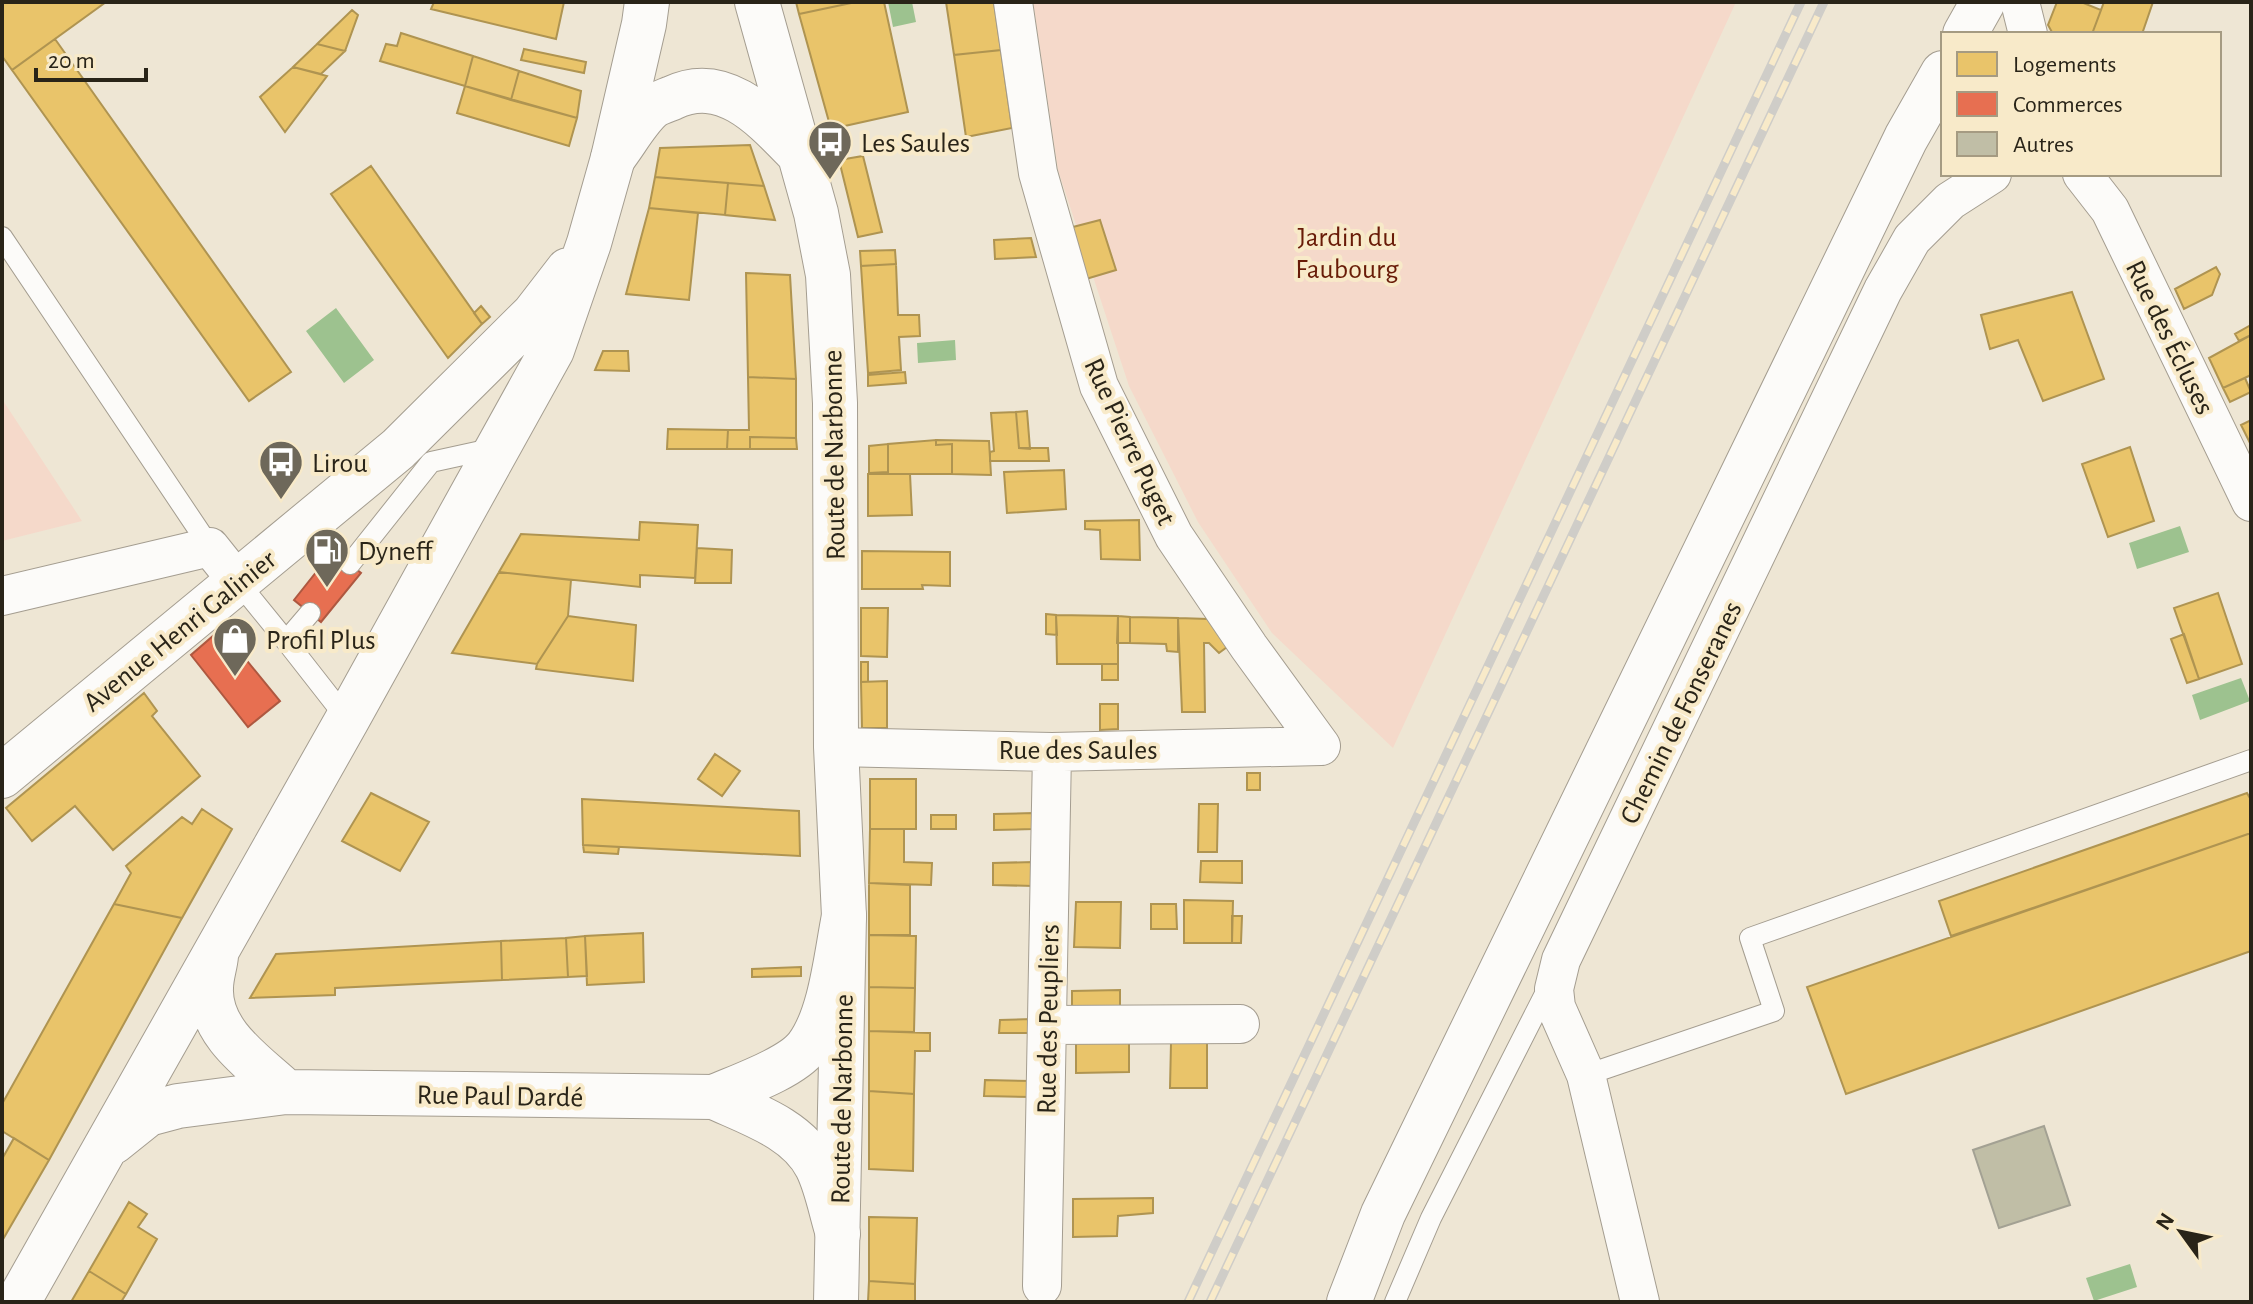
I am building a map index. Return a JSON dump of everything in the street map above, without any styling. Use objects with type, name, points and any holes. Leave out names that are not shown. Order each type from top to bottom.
[{"type":"main road","points":[[18,1302],[552,350],[589,243],[613,158],[647,2]]},
{"type":"main road","name":"Route de Narbonne","points":[[757,2],[816,213],[828,275],[835,403],[836,747],[844,916],[836,1302]]},
{"type":"main road","points":[[1949,32],[1961,2]]},
{"type":"main road","points":[[1966,32],[1983,2]]},
{"type":"main road","points":[[1906,138],[1941,52]]},
{"type":"main road","points":[[1349,1302],[1383,1214],[1906,138],[1941,77]]},
{"type":"main road","points":[[613,158],[651,107],[683,92],[714,93],[737,99],[759,113],[801,156]]},
{"type":"main road","name":"Avenue Henri Galinier","points":[[2,776],[398,449],[428,442],[589,243]]},
{"type":"main road","name":"Route de Narbonne","points":[[805,1049],[820,1023],[844,916]]},
{"type":"main road","points":[[217,951],[211,989],[215,1017],[228,1037],[286,1092]]},
{"type":"main road","name":"Rue Paul Dardé","points":[[714,1097],[774,1070],[805,1049]]},
{"type":"main road","name":"Rue Paul Dardé","points":[[97,1160],[122,1133],[148,1114],[178,1106],[286,1092],[714,1097],[770,1122],[796,1141]]},
{"type":"main road","name":"Route de Narbonne","points":[[796,1141],[816,1166],[838,1234]]},
{"type":"street","name":"Rue Pierre Puget","points":[[1013,2],[1038,173],[1099,386],[1174,536],[1321,746]]},
{"type":"street","points":[[2020,2],[2028,32]]},
{"type":"street","name":"Chemin de Fonseranes","points":[[1640,1302],[1586,1075],[1556,1007],[1554,989],[1561,960],[1883,290],[1912,239],[1950,201],[1989,176]]},
{"type":"street","name":"Rue des Écluses","points":[[2081,176],[2110,210],[2251,502]]},
{"type":"street","points":[[2,596],[210,547],[238,582]]},
{"type":"street","name":"Rue des Saules","points":[[836,747],[1052,752],[1321,746]]},
{"type":"street","name":"Rue des Peupliers","points":[[1042,1286],[1052,752]]},
{"type":"street","points":[[1047,1025],[1240,1024]]},
{"type":"lane","points":[[2,237],[210,547]]},
{"type":"lane","points":[[350,564],[428,442],[497,448]]},
{"type":"lane","points":[[238,582],[347,720]]},
{"type":"lane","points":[[286,641],[310,613]]},
{"type":"lane","points":[[1586,1075],[1774,1011],[1750,938],[2251,760]]},
{"type":"lane","points":[[1395,1302],[1431,1218],[1523,1041],[1561,960]]},
{"type":"green space","name":"Jardin du Faubourg","points":[[1033,2],[1736,2],[1393,748],[1272,633],[1198,522],[1129,386],[1058,170]]},
{"type":"green space","points":[[2,399],[82,521],[2,541]]},
{"type":"shaded area","points":[[888,2],[912,2],[916,22],[893,27]]},
{"type":"shaded area","points":[[336,308],[374,360],[344,383],[306,331]]},
{"type":"shaded area","points":[[955,340],[956,360],[918,363],[917,343]]},
{"type":"shaded area","points":[[2180,526],[2189,552],[2137,569],[2129,543]]},
{"type":"shaded area","points":[[2241,678],[2250,701],[2200,720],[2192,695]]},
{"type":"shaded area","points":[[2130,1264],[2137,1287],[2094,1301],[2086,1278]]},
{"type":"building: Logements","points":[[2,2],[106,2],[12,70],[2,56]]},
{"type":"building: Logements","points":[[434,2],[564,2],[556,39],[431,9]]},
{"type":"building: Logements","points":[[796,2],[856,2],[799,14]]},
{"type":"building: Logements","points":[[856,2],[884,2],[908,112],[831,129],[799,14]]},
{"type":"building: Logements","points":[[946,2],[994,2],[1001,50],[954,55]]},
{"type":"building: Logements","points":[[2057,2],[2081,2],[2101,10],[2093,32],[2052,32],[2048,25]]},
{"type":"building: Logements","points":[[2104,2],[2153,2],[2143,32],[2093,32]]},
{"type":"building: Logements","points":[[352,10],[358,15],[345,51],[317,44]]},
{"type":"building: Logements","points":[[401,33],[473,56],[465,86],[380,61],[386,44],[397,46]]},
{"type":"building: Logements","points":[[55,39],[291,372],[249,401],[12,70]]},
{"type":"building: Logements","points":[[317,44],[345,51],[321,74],[293,67]]},
{"type":"building: Logements","points":[[524,49],[586,62],[584,73],[521,60]]},
{"type":"building: Logements","points":[[1001,50],[1012,128],[966,137],[954,55]]},
{"type":"building: Logements","points":[[473,56],[519,71],[511,100],[465,86]]},
{"type":"building: Logements","points":[[293,67],[327,76],[285,132],[260,97]]},
{"type":"building: Logements","points":[[519,71],[581,91],[577,118],[511,100]]},
{"type":"building: Logements","points":[[465,86],[577,118],[569,146],[457,113]]},
{"type":"building: Logements","points":[[750,145],[764,186],[655,177],[660,148]]},
{"type":"building: Logements","points":[[863,156],[882,232],[858,237],[839,160]]},
{"type":"building: Logements","points":[[371,166],[482,324],[448,358],[331,194]]},
{"type":"building: Logements","points":[[655,177],[728,183],[725,215],[649,208]]},
{"type":"building: Logements","points":[[728,183],[764,186],[775,220],[725,215]]},
{"type":"building: Logements","points":[[649,208],[698,213],[689,300],[626,294]]},
{"type":"building: Logements","points":[[1100,220],[1116,270],[1086,279],[1069,228]]},
{"type":"building: Logements","points":[[1031,238],[1036,257],[995,259],[994,240]]},
{"type":"building: Logements","points":[[895,250],[896,264],[861,266],[860,251]]},
{"type":"building: Logements","points":[[896,264],[898,315],[919,315],[920,336],[899,337],[901,370],[868,373],[861,266]]},
{"type":"building: Logements","points":[[2216,267],[2220,274],[2212,295],[2184,309],[2175,289]]},
{"type":"building: Logements","points":[[746,273],[790,275],[796,379],[748,377]]},
{"type":"building: Logements","points":[[2072,292],[2104,379],[2043,401],[2018,340],[1990,349],[1981,315]]},
{"type":"building: Logements","points":[[481,306],[490,317],[482,324],[474,313]]},
{"type":"building: Logements","points":[[2251,325],[2251,335],[2239,341],[2235,334]]},
{"type":"building: Logements","points":[[2251,335],[2251,375],[2223,388],[2209,358]]},
{"type":"building: Logements","points":[[603,351],[628,351],[629,371],[595,370]]},
{"type":"building: Logements","points":[[905,372],[906,383],[868,386],[868,375]]},
{"type":"building: Logements","points":[[748,377],[796,379],[796,438],[750,437],[750,449],[727,449],[728,430],[749,430]]},
{"type":"building: Logements","points":[[2245,378],[2251,392],[2230,402],[2223,388]]},
{"type":"building: Logements","points":[[1027,411],[1030,449],[1019,448],[1016,412]]},
{"type":"building: Logements","points":[[1016,412],[1019,448],[1048,448],[1049,461],[990,461],[990,452],[994,451],[991,413]]},
{"type":"building: Logements","points":[[2251,420],[2251,445],[2241,425]]},
{"type":"building: Logements","points":[[668,429],[728,430],[727,449],[667,449]]},
{"type":"building: Logements","points":[[750,437],[796,438],[797,449],[750,449]]},
{"type":"building: Logements","points":[[936,440],[989,441],[991,475],[952,474],[952,444],[936,445]]},
{"type":"building: Logements","points":[[936,440],[936,445],[952,444],[952,474],[868,474],[888,472],[888,444]]},
{"type":"building: Logements","points":[[888,444],[888,472],[869,473],[869,446]]},
{"type":"building: Logements","points":[[2130,447],[2154,521],[2108,537],[2082,464]]},
{"type":"building: Logements","points":[[1064,470],[1066,509],[1007,513],[1004,472]]},
{"type":"building: Logements","points":[[868,474],[910,474],[912,515],[868,516]]},
{"type":"building: Logements","points":[[1139,520],[1140,560],[1101,559],[1100,530],[1085,529],[1085,521]]},
{"type":"building: Logements","points":[[640,522],[698,525],[695,578],[640,575],[640,587],[499,572],[521,534],[639,540]]},
{"type":"building: Logements","points":[[697,548],[732,550],[731,583],[695,583]]},
{"type":"building: Logements","points":[[862,551],[950,552],[950,586],[862,589]]},
{"type":"building: Logements","points":[[499,572],[571,580],[568,616],[537,664],[452,653]]},
{"type":"building: Logements","points":[[2218,593],[2242,664],[2199,679],[2174,608]]},
{"type":"building: Logements","points":[[861,608],[888,608],[887,657],[861,656]]},
{"type":"building: Logements","points":[[1046,614],[1056,615],[1057,635],[1046,634]]},
{"type":"building: Logements","points":[[1056,615],[1118,616],[1118,664],[1057,664]]},
{"type":"building: Logements","points":[[568,616],[636,625],[633,681],[536,669]]},
{"type":"building: Logements","points":[[1118,616],[1130,617],[1130,643],[1117,643]]},
{"type":"building: Logements","points":[[1130,617],[1178,618],[1178,652],[1167,651],[1166,644],[1130,643]]},
{"type":"building: Logements","points":[[1178,618],[1208,619],[1227,647],[1219,653],[1209,643],[1204,643],[1205,712],[1182,712]]},
{"type":"building: Logements","points":[[2184,634],[2199,679],[2187,683],[2171,639]]},
{"type":"building: Logements","points":[[861,662],[868,662],[868,682],[861,682]]},
{"type":"building: Logements","points":[[1102,664],[1118,664],[1118,680],[1102,680]]},
{"type":"building: Logements","points":[[887,681],[887,728],[862,728],[861,682]]},
{"type":"building: Logements","points":[[144,693],[157,711],[152,716],[200,776],[113,850],[75,806],[32,841],[6,808]]},
{"type":"building: Logements","points":[[1100,704],[1118,704],[1118,729],[1100,730]]},
{"type":"building: Logements","points":[[715,754],[740,771],[722,796],[698,779]]},
{"type":"building: Logements","points":[[1247,773],[1260,773],[1260,790],[1247,790]]},
{"type":"building: Logements","points":[[870,779],[916,779],[916,829],[870,829]]},
{"type":"building: Logements","points":[[371,793],[429,822],[400,871],[342,841]]},
{"type":"building: Logements","points":[[2247,793],[2251,800],[2251,833],[1951,936],[1939,901]]},
{"type":"building: Logements","points":[[582,799],[799,811],[800,856],[583,845]]},
{"type":"building: Logements","points":[[1199,804],[1218,804],[1217,852],[1198,852]]},
{"type":"building: Logements","points":[[202,809],[232,829],[182,918],[114,904],[131,873],[126,866],[182,817],[192,824]]},
{"type":"building: Logements","points":[[1033,813],[1033,829],[994,830],[994,814]]},
{"type":"building: Logements","points":[[931,815],[956,815],[956,829],[931,829]]},
{"type":"building: Logements","points":[[870,829],[904,829],[904,862],[932,863],[931,885],[869,883]]},
{"type":"building: Logements","points":[[2251,833],[2251,951],[1846,1094],[1807,987]]},
{"type":"building: Logements","points":[[583,845],[619,847],[618,854],[584,852]]},
{"type":"building: Logements","points":[[1201,861],[1242,861],[1242,883],[1200,882]]},
{"type":"building: Logements","points":[[1033,862],[1033,886],[993,885],[993,863]]},
{"type":"building: Logements","points":[[869,883],[910,885],[910,935],[869,935]]},
{"type":"building: Logements","points":[[1184,900],[1233,901],[1232,943],[1184,943]]},
{"type":"building: Logements","points":[[1076,902],[1121,902],[1120,948],[1074,947]]},
{"type":"building: Logements","points":[[114,904],[182,918],[49,1160],[2,1131],[2,1104]]},
{"type":"building: Logements","points":[[1151,904],[1176,904],[1177,929],[1151,929]]},
{"type":"building: Logements","points":[[1232,916],[1242,916],[1241,943],[1232,943]]},
{"type":"building: Logements","points":[[643,933],[644,982],[587,985],[585,936]]},
{"type":"building: Logements","points":[[869,935],[916,936],[915,988],[869,987]]},
{"type":"building: Logements","points":[[585,936],[587,976],[568,977],[566,938]]},
{"type":"building: Logements","points":[[566,938],[568,977],[502,980],[501,941]]},
{"type":"building: Logements","points":[[501,941],[502,980],[335,988],[335,995],[250,998],[276,954]]},
{"type":"building: Logements","points":[[801,967],[801,976],[752,977],[752,969]]},
{"type":"building: Logements","points":[[869,987],[915,988],[914,1032],[869,1031]]},
{"type":"building: Logements","points":[[1120,990],[1120,1007],[1072,1007],[1072,991]]},
{"type":"building: Logements","points":[[1032,1019],[1032,1033],[999,1033],[1000,1020]]},
{"type":"building: Logements","points":[[869,1031],[930,1033],[930,1051],[915,1051],[914,1094],[869,1091]]},
{"type":"building: Logements","points":[[1129,1035],[1129,1072],[1076,1073],[1076,1036]]},
{"type":"building: Logements","points":[[1171,1043],[1207,1043],[1207,1088],[1170,1088]]},
{"type":"building: Logements","points":[[985,1080],[1032,1081],[1032,1097],[984,1096]]},
{"type":"building: Logements","points":[[869,1091],[914,1094],[913,1171],[869,1169]]},
{"type":"building: Logements","points":[[14,1138],[49,1160],[2,1241],[2,1159]]},
{"type":"building: Logements","points":[[1153,1198],[1153,1213],[1118,1216],[1117,1236],[1073,1237],[1073,1199]]},
{"type":"building: Logements","points":[[129,1202],[147,1214],[138,1227],[157,1239],[126,1294],[89,1271]]},
{"type":"building: Logements","points":[[869,1217],[917,1218],[915,1284],[869,1281]]},
{"type":"building: Logements","points":[[89,1271],[126,1294],[121,1302],[71,1302]]},
{"type":"building: Logements","points":[[869,1281],[915,1284],[915,1302],[868,1302]]},
{"type":"building: Commerces","points":[[333,551],[361,573],[321,622],[294,600]]},
{"type":"building: Commerces","name":"Profil Plus","points":[[221,629],[280,701],[248,727],[191,655]]},
{"type":"building: Autres","points":[[2044,1126],[2070,1205],[1999,1228],[1973,1150]]},
{"type":"railway","points":[[1188,1302],[1801,2]]},
{"type":"railway","points":[[1210,1302],[1824,2]]},
{"type":"place","name":"Les Saules","points":[[830,181]]},
{"type":"place","name":"Lirou","points":[[281,501]]},
{"type":"place","name":"Dyneff","points":[[327,589]]},
{"type":"place","name":"Profil Plus","points":[[235,678]]}]
